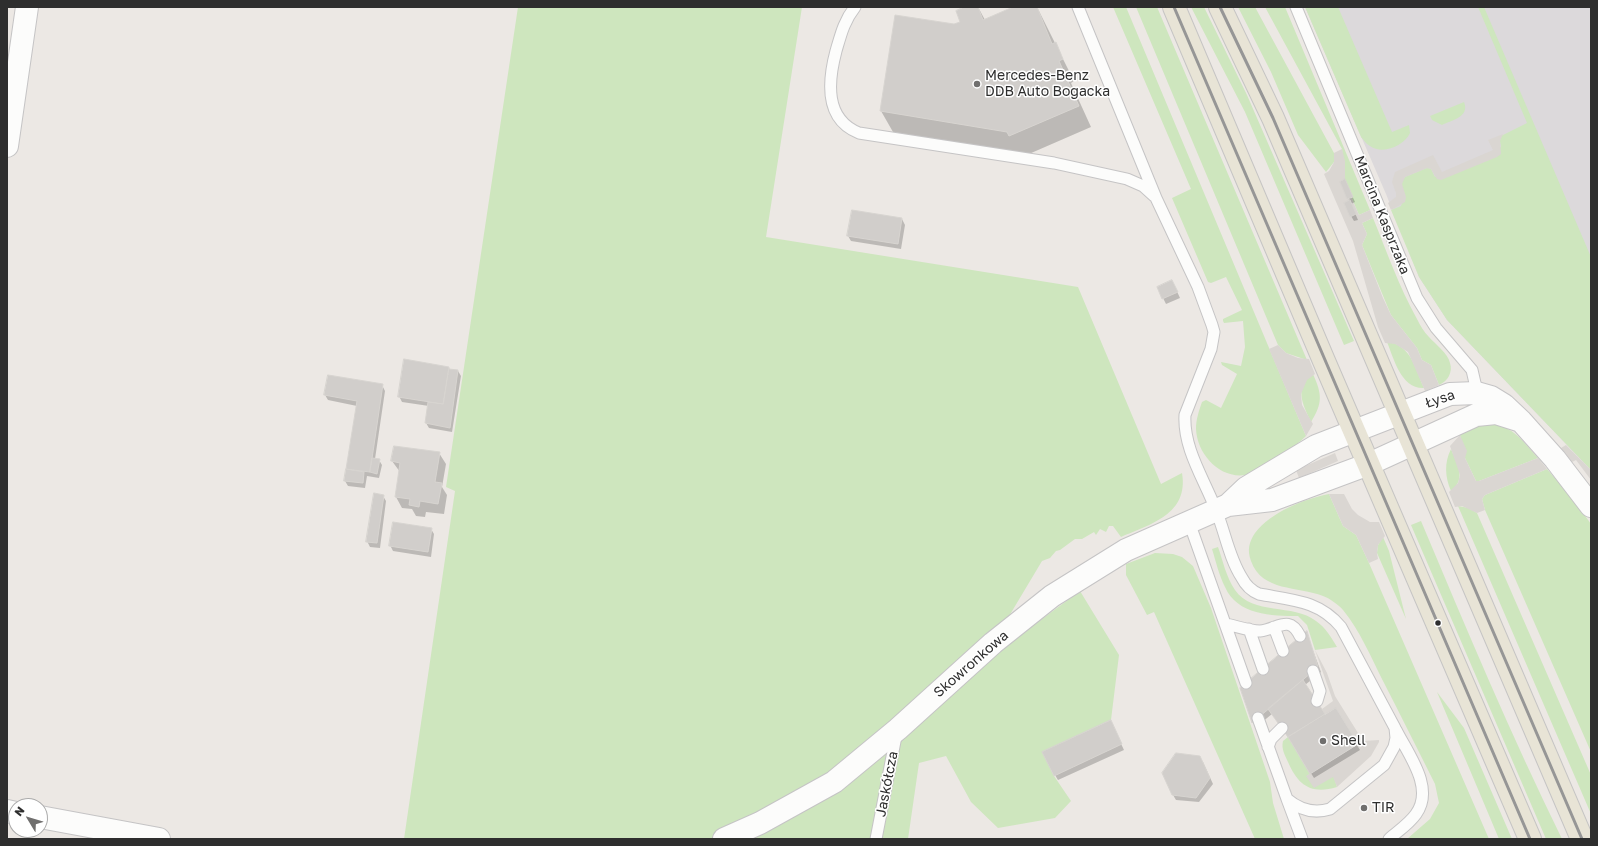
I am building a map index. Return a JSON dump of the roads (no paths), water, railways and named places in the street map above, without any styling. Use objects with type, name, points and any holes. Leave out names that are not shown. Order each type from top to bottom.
[{"type":"main road","points":[[1174,7],[1530,839]]},
{"type":"main road","points":[[1220,7],[1273,118],[1582,839]]},
{"type":"street","points":[[7,146],[27,7]]},
{"type":"street","name":"Łysa","points":[[1355,431],[1450,394],[1480,403],[1496,413],[1521,421],[1559,464],[1591,506]]},
{"type":"street","name":"Łysa","points":[[1414,444],[1469,418],[1480,403]]},
{"type":"street","name":"Skowronkowa","points":[[724,839],[760,824],[834,782],[898,729],[993,643],[1052,596],[1126,550],[1222,507],[1246,488],[1316,446],[1355,431]]},
{"type":"street","name":"Skowronkowa","points":[[1222,507],[1272,500],[1369,464],[1414,444]]},
{"type":"street","points":[[48,818],[159,839]]},
{"type":"lane","points":[[856,7],[843,25],[832,67],[830,84],[830,99],[833,108],[844,124],[853,131],[1054,163],[1113,176],[1143,186],[1156,198]]},
{"type":"lane","points":[[1078,7],[1156,198],[1198,287],[1214,332],[1211,350],[1185,415],[1184,426],[1187,440],[1222,507],[1238,570],[1248,586],[1259,594],[1316,607],[1326,612],[1341,627],[1395,728],[1422,785],[1424,798],[1416,814],[1389,839]]},
{"type":"lane","name":"Marcina Kasprzaka","points":[[1296,7],[1417,298],[1436,328],[1472,370],[1480,403]]},
{"type":"lane","points":[[1189,522],[1246,683]]},
{"type":"lane","points":[[1226,624],[1261,631],[1289,624],[1295,627],[1300,636]]},
{"type":"lane","points":[[1274,627],[1283,651]]},
{"type":"lane","points":[[1249,629],[1263,669]]},
{"type":"lane","points":[[1313,671],[1320,691],[1317,700]]},
{"type":"lane","points":[[1258,718],[1302,839]]},
{"type":"lane","points":[[1268,747],[1271,739],[1282,728]]},
{"type":"lane","points":[[1287,799],[1295,805],[1312,812],[1330,809],[1384,765],[1394,747],[1395,728]]},
{"type":"lane","name":"Jaskółcza","points":[[876,839],[898,729]]},
{"type":"place","name":"Mercedes-Benz DDB Auto Bogacka","points":[[977,84]]},
{"type":"place","name":"Shell","points":[[1323,741]]},
{"type":"place","name":"TIR","points":[[1364,808]]}]
